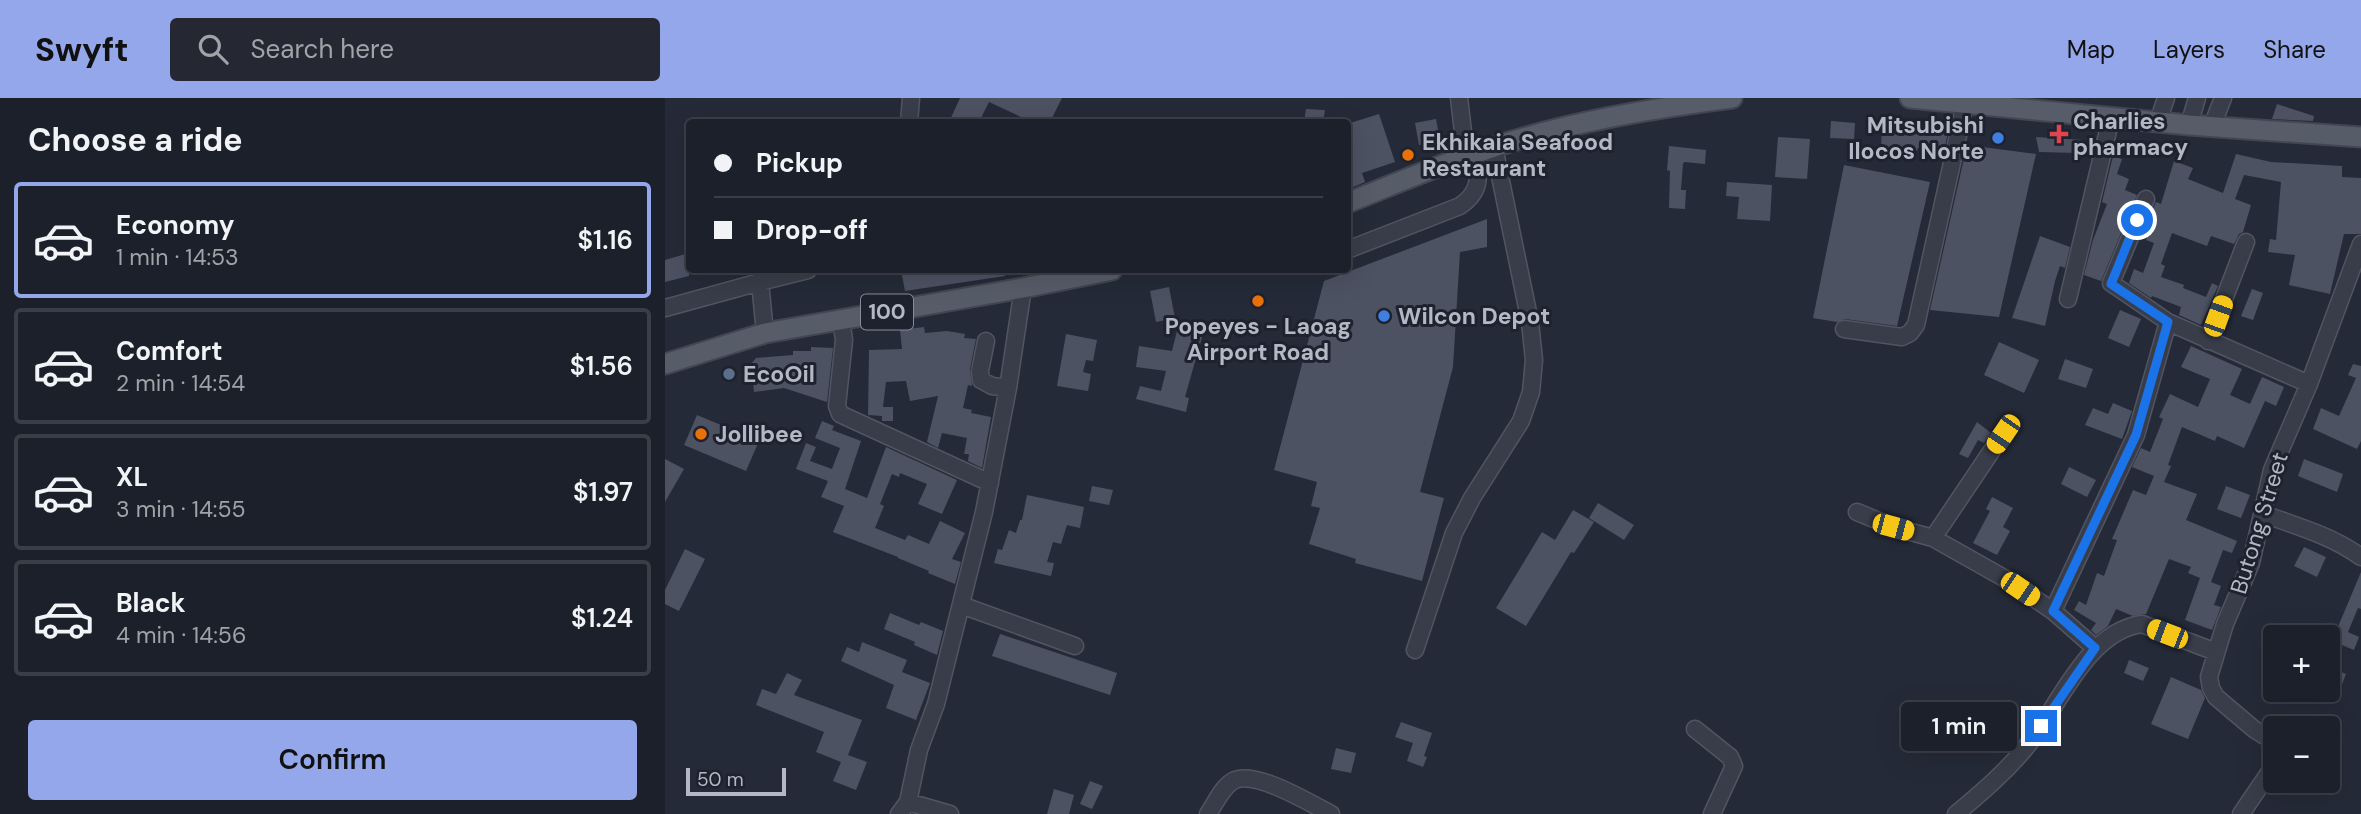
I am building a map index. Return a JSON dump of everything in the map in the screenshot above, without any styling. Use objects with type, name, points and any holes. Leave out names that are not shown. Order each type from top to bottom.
[{"type":"main road","points":[[1351,201],[1479,152],[1606,118],[1732,98]]},
{"type":"main road","points":[[1910,98],[2189,125],[2361,137]]},
{"type":"main road","name":"100","points":[[665,364],[765,333],[1097,273]]},
{"type":"street","points":[[909,119],[911,98]]},
{"type":"street","points":[[1415,650],[1454,534],[1472,498],[1521,421],[1531,392],[1534,360],[1529,322],[1479,152],[1459,98]]},
{"type":"street","points":[[2158,122],[2166,98]]},
{"type":"street","points":[[2212,126],[2223,98]]},
{"type":"street","points":[[2189,125],[2195,99]]},
{"type":"street","points":[[1844,329],[1902,337],[1910,333],[1916,325],[1965,104]]},
{"type":"street","points":[[2068,299],[2111,118]]},
{"type":"street","points":[[1351,248],[1460,206],[1471,199],[1477,189],[1479,152]]},
{"type":"street","points":[[2145,200],[2111,284],[2168,322],[2309,384]]},
{"type":"street","points":[[2208,341],[2246,242]]},
{"type":"street","name":"Butong Street","points":[[2241,814],[2275,764],[2273,741],[2255,730],[2216,697],[2209,677],[2225,624],[2251,563],[2272,470],[2309,384],[2361,244]]},
{"type":"street","points":[[665,308],[796,273]]},
{"type":"street","points":[[760,282],[765,333]]},
{"type":"street","points":[[950,814],[903,808],[919,750],[936,704],[990,483],[1023,288]]},
{"type":"street","points":[[841,320],[843,340],[837,406],[840,414],[990,483]]},
{"type":"street","points":[[2053,611],[2136,435],[2168,322]]},
{"type":"street","points":[[986,341],[980,371],[981,380],[985,384],[1008,388]]},
{"type":"street","points":[[1933,538],[2003,434]]},
{"type":"street","points":[[1857,512],[1893,527],[1933,538],[2004,578],[2053,611],[2095,648]]},
{"type":"street","points":[[2263,514],[2320,534],[2361,557]]},
{"type":"street","points":[[961,605],[1075,646]]},
{"type":"street","points":[[1956,814],[2000,776],[2027,746],[2095,648],[2114,633],[2142,624],[2216,652]]},
{"type":"street","points":[[1695,729],[1730,757],[1734,766],[1712,814]]},
{"type":"street","points":[[1208,814],[1228,785],[1235,780],[1244,779],[1257,780],[1296,795],[1331,814]]},
{"type":"building","points":[[960,98],[1062,98],[1052,119],[1020,119],[1021,117],[989,102],[980,119],[950,119]]},
{"type":"building","points":[[2277,104],[2314,116],[2313,121],[2272,119]]},
{"type":"building","points":[[1306,109],[1325,110],[1324,119],[1304,119]]},
{"type":"building","points":[[1379,114],[1395,162],[1362,173],[1365,182],[1351,188],[1353,180],[1351,123]]},
{"type":"building","points":[[1436,119],[1440,140],[1419,145],[1415,123]]},
{"type":"building","points":[[1831,121],[1855,123],[1854,139],[1830,138]]},
{"type":"building","points":[[1882,125],[1949,129],[1944,150],[1881,149]]},
{"type":"building","points":[[1778,137],[1810,139],[1807,179],[1775,177]]},
{"type":"building","points":[[2036,137],[2083,140],[2078,153],[2039,152]]},
{"type":"building","points":[[1967,145],[2036,154],[1999,317],[1930,310]]},
{"type":"building","points":[[1669,146],[1706,150],[1705,164],[1683,164],[1681,190],[1686,190],[1685,209],[1669,208]]},
{"type":"building","points":[[2236,154],[2271,162],[2342,166],[2342,177],[2361,178],[2361,234],[2344,234],[2330,294],[2289,285],[2295,255],[2268,252],[2270,239],[2276,240],[2281,182],[2244,175],[2235,199],[2251,205],[2243,232],[2234,244],[2211,236],[2207,246],[2172,233],[2161,264],[2165,266],[2161,277],[2206,297],[2212,283],[2218,286],[2201,325],[2179,315],[2181,307],[2152,296],[2151,298],[2129,283],[2134,269],[2143,273],[2154,243],[2146,240],[2154,220],[2149,218],[2156,202],[2161,204],[2174,161],[2193,168],[2188,179],[2223,193]]},
{"type":"building","points":[[2113,156],[2122,159],[2117,174],[2129,179],[2125,190],[2137,195],[2101,281],[2084,275],[2093,240],[2107,204],[2102,202]]},
{"type":"building","points":[[1844,165],[1930,182],[1897,326],[1813,318]]},
{"type":"building","points":[[1727,182],[1772,185],[1770,221],[1737,219],[1739,197],[1726,196]]},
{"type":"building","points":[[1487,219],[1487,247],[1460,252],[1453,367],[1420,492],[1444,498],[1422,581],[1355,563],[1356,559],[1309,544],[1320,508],[1311,506],[1317,482],[1274,470],[1324,281],[1351,273],[1351,271]]},
{"type":"building","points":[[2040,236],[2070,247],[2065,268],[2060,266],[2055,281],[2045,326],[2012,318]]},
{"type":"building","points":[[686,254],[686,273],[689,273],[689,276],[665,282],[665,260]]},
{"type":"building","points":[[902,273],[1004,273],[1005,276],[905,291]]},
{"type":"building","points":[[1169,287],[1175,318],[1156,322],[1150,291]]},
{"type":"building","points":[[2252,289],[2263,293],[2253,320],[2241,316]]},
{"type":"building","points":[[2120,310],[2141,319],[2129,347],[2108,338]]},
{"type":"building","points":[[924,327],[925,333],[947,331],[965,334],[964,338],[976,339],[970,369],[972,386],[968,385],[963,408],[972,410],[971,413],[991,417],[982,468],[968,461],[969,454],[964,454],[967,438],[942,433],[938,448],[927,442],[938,396],[910,401],[906,381],[886,382],[883,407],[893,407],[893,421],[882,421],[882,416],[868,415],[869,350],[902,349],[900,330]]},
{"type":"building","points":[[1177,331],[1202,337],[1185,397],[1189,398],[1186,412],[1136,399],[1140,386],[1161,391],[1166,371],[1136,367],[1139,346],[1172,351]]},
{"type":"building","points":[[1066,334],[1097,340],[1093,361],[1086,360],[1083,372],[1091,374],[1088,391],[1057,386]]},
{"type":"building","points":[[1999,342],[2039,360],[2024,393],[1984,375]]},
{"type":"building","points":[[2191,346],[2242,369],[2230,395],[2250,404],[2262,377],[2284,387],[2276,406],[2265,401],[2244,448],[2217,436],[2215,441],[2182,427],[2168,465],[2171,466],[2164,482],[2197,494],[2186,520],[2237,541],[2232,553],[2223,550],[2211,582],[2221,586],[2214,605],[2221,607],[2212,630],[2185,620],[2200,578],[2188,573],[2191,567],[2169,559],[2146,614],[2133,616],[2116,609],[2108,626],[2096,635],[2091,630],[2096,623],[2074,610],[2079,601],[2086,605],[2097,573],[2104,576],[2117,540],[2112,539],[2133,490],[2146,495],[2154,476],[2132,467],[2141,448],[2150,452],[2163,419],[2159,417],[2170,394],[2198,407],[2210,379],[2181,367]]},
{"type":"building","points":[[811,347],[833,348],[827,402],[784,388],[754,392],[752,373],[741,376],[756,358],[793,355],[793,351],[811,351]]},
{"type":"building","points":[[2065,359],[2093,369],[2086,388],[2058,379]]},
{"type":"building","points":[[2353,364],[2361,366],[2361,441],[2357,449],[2313,429],[2321,408],[2339,416],[2356,378],[2348,375]]},
{"type":"building","points":[[2113,403],[2132,411],[2122,439],[2085,425],[2093,408],[2108,414]]},
{"type":"building","points":[[697,415],[759,441],[746,471],[684,445]]},
{"type":"building","points":[[822,421],[834,426],[832,430],[861,441],[845,489],[867,498],[886,447],[957,480],[942,514],[918,504],[927,484],[900,473],[899,477],[892,474],[880,504],[884,506],[875,528],[905,540],[908,535],[929,544],[940,521],[965,533],[952,559],[961,562],[955,584],[898,557],[833,532],[844,506],[821,497],[828,481],[796,469],[806,443],[816,447],[810,461],[832,469],[840,448],[815,438]]},
{"type":"building","points":[[1977,422],[1991,433],[1984,443],[1978,440],[1968,458],[1959,454]]},
{"type":"building","points":[[665,459],[684,469],[665,502]]},
{"type":"building","points":[[2304,459],[2343,474],[2337,492],[2298,476]]},
{"type":"building","points":[[2069,467],[2096,480],[2087,497],[2061,484]]},
{"type":"building","points":[[1092,486],[1113,490],[1109,505],[1089,501]]},
{"type":"building","points":[[2226,486],[2250,495],[2241,518],[2217,509]]},
{"type":"building","points":[[1027,495],[1084,507],[1080,528],[1067,525],[1061,544],[1053,542],[1047,562],[1054,563],[1051,576],[994,563],[998,549],[1002,550],[1009,530],[1016,533],[1022,520]]},
{"type":"building","points":[[1992,497],[2013,508],[2003,527],[2010,531],[1997,555],[1973,543],[1990,511],[1986,509]]},
{"type":"building","points":[[1598,503],[1634,525],[1624,540],[1589,518]]},
{"type":"building","points":[[1573,510],[1594,522],[1574,553],[1571,552],[1526,626],[1496,608],[1542,532],[1555,540]]},
{"type":"building","points":[[2304,547],[2326,557],[2317,577],[2294,566]]},
{"type":"building","points":[[685,549],[705,559],[679,611],[665,604],[665,590]]},
{"type":"building","points":[[2361,572],[2361,609],[2358,608],[2348,632],[2359,637],[2354,650],[2340,644],[2339,625]]},
{"type":"building","points":[[890,613],[943,631],[937,655],[884,629]]},
{"type":"building","points":[[1000,634],[1117,673],[1110,695],[992,656]]},
{"type":"building","points":[[862,642],[907,660],[902,672],[930,683],[916,720],[886,708],[894,685],[841,661],[847,647],[859,652]]},
{"type":"building","points":[[2129,660],[2149,668],[2143,681],[2124,673]]},
{"type":"building","points":[[2340,671],[2346,674],[2340,690]]},
{"type":"building","points":[[787,673],[802,680],[794,695],[862,720],[848,755],[867,762],[856,790],[833,781],[841,762],[816,752],[824,732],[756,705],[762,689],[776,694]]},
{"type":"building","points":[[2171,677],[2201,690],[2205,698],[2188,739],[2151,724]]},
{"type":"building","points":[[1401,722],[1432,733],[1423,767],[1407,761],[1413,743],[1395,737]]},
{"type":"building","points":[[1336,748],[1356,753],[1351,773],[1331,769]]},
{"type":"building","points":[[1090,781],[1103,786],[1092,809],[1080,804]]},
{"type":"building","points":[[1054,789],[1074,795],[1069,814],[1047,814]]},
{"type":"place","name":"Charlies pharmacy","points":[[2059,134]]},
{"type":"place","name":"Mitsubishi Ilocos Norte","points":[[1998,138]]},
{"type":"place","name":"Ekhikaia Seafood Restaurant","points":[[1408,155]]},
{"type":"place","name":"Popeyes - Laoag Airport Road","points":[[1258,301]]},
{"type":"place","name":"Wilcon Depot","points":[[1384,316]]},
{"type":"place","name":"EcoOil","points":[[729,374]]},
{"type":"place","name":"Jollibee","points":[[701,434]]},
{"type":"route","points":[[2041,726],[2095,648],[2053,611],[2136,435],[2168,322],[2111,284],[2137,220]]}]
